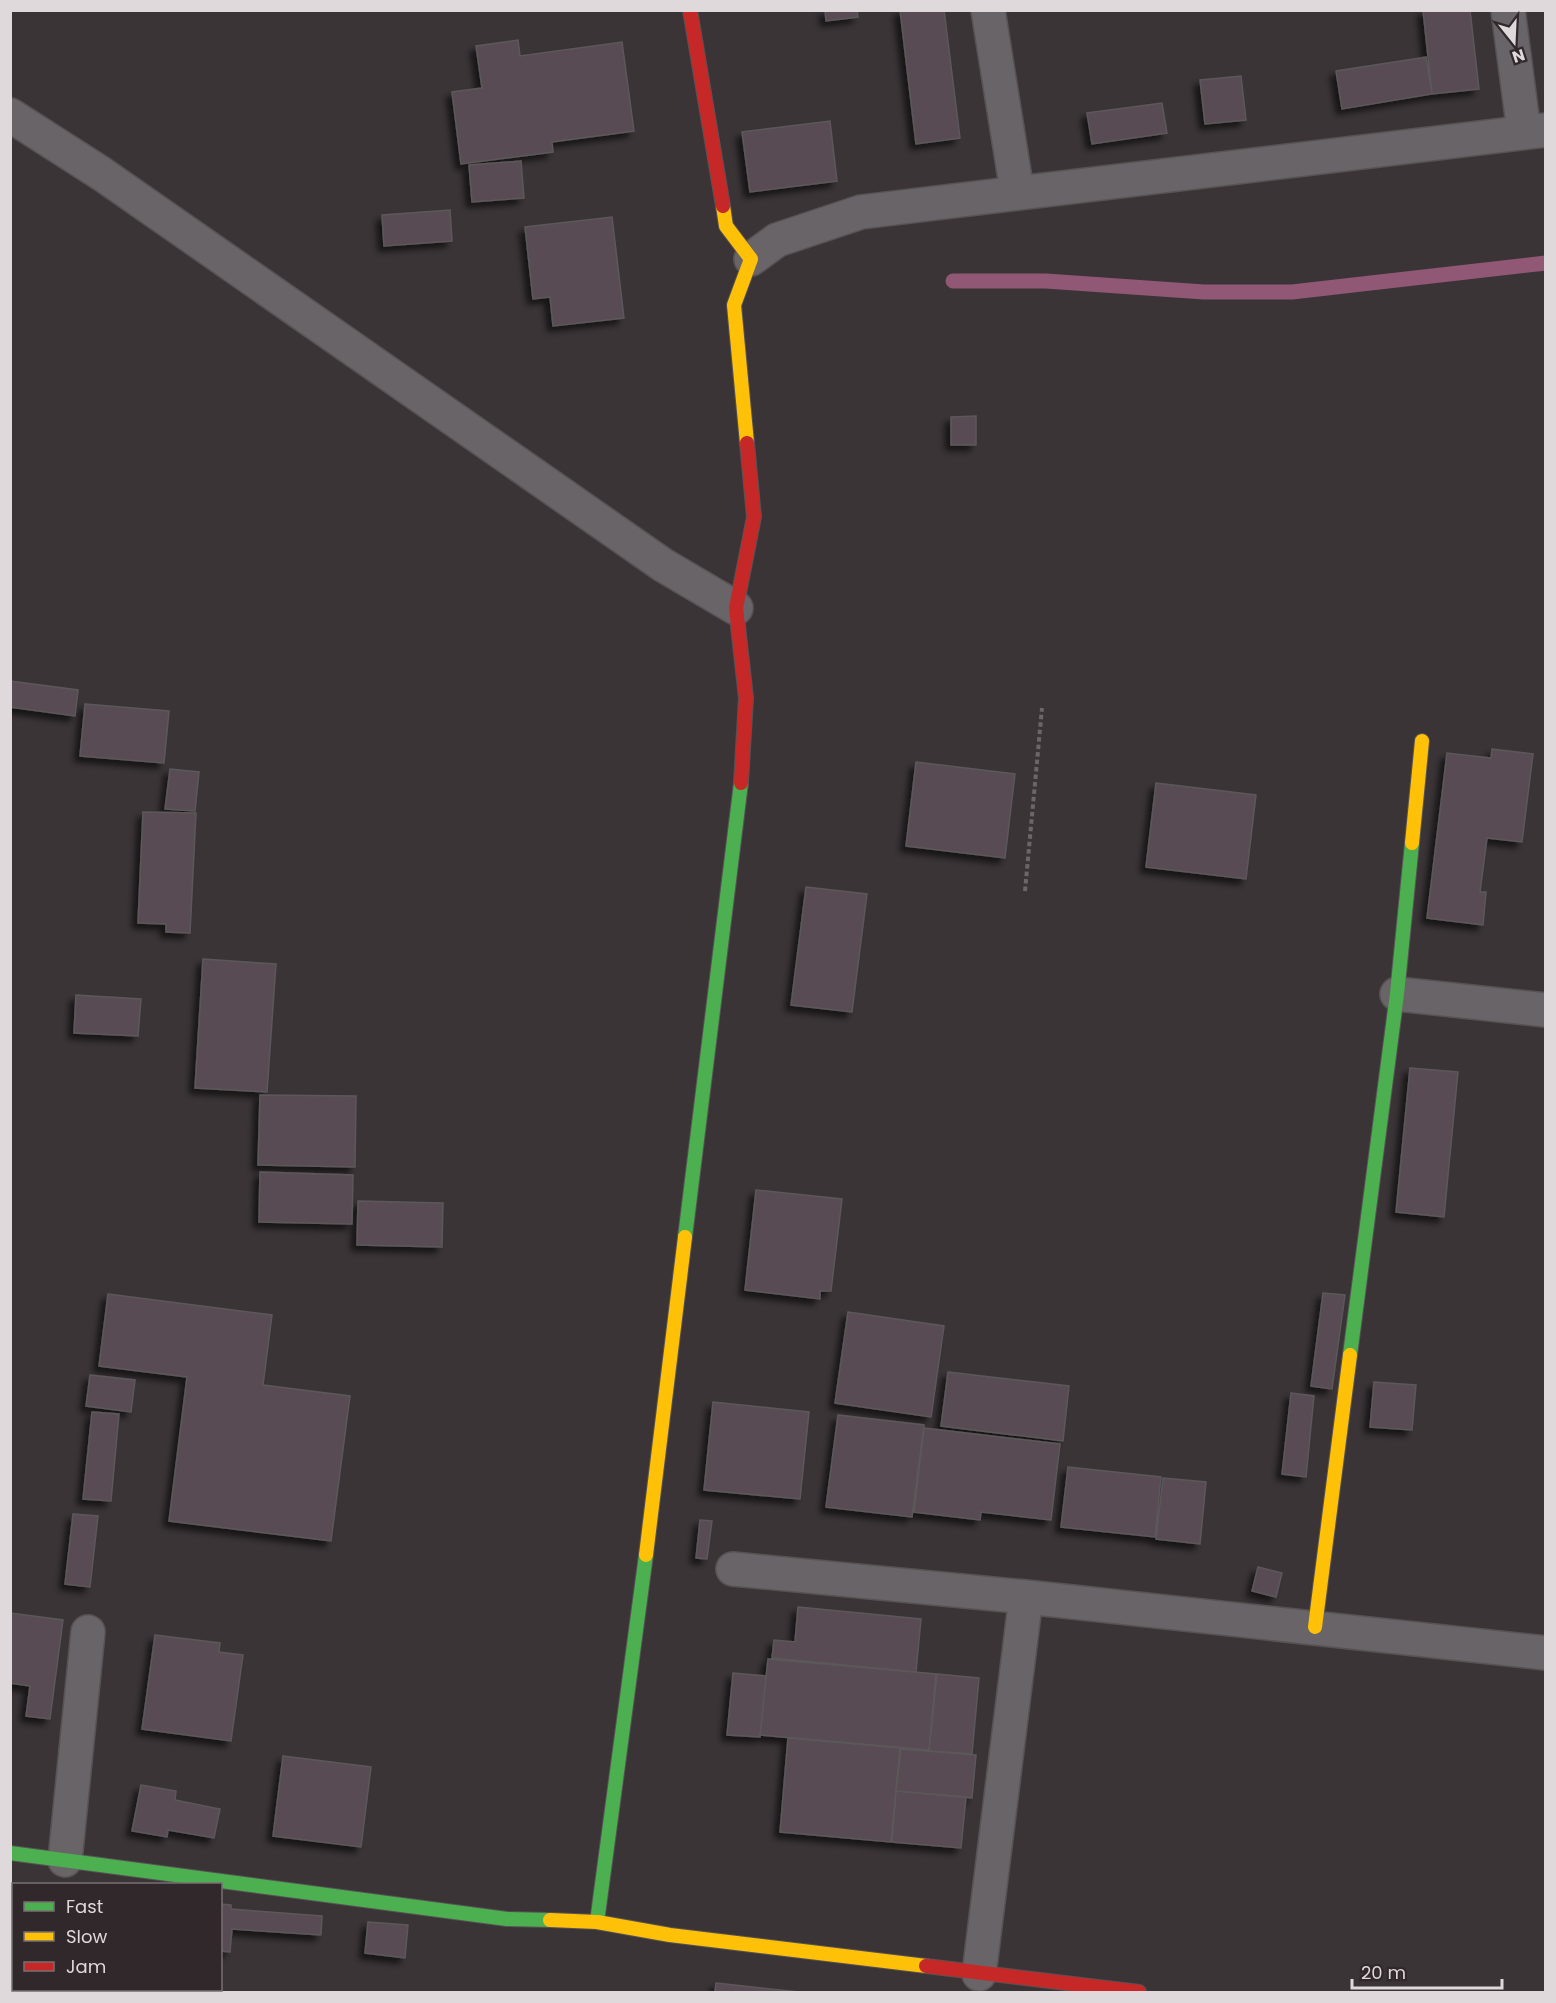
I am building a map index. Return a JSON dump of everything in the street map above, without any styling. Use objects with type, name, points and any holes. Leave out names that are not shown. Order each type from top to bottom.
[{"type":"street","points":[[690,10],[726,226],[751,260]]},
{"type":"street","points":[[988,10],[1017,192]]},
{"type":"street","points":[[597,1922],[645,1559],[743,770],[746,698],[736,608],[754,517],[734,305],[751,260],[777,240],[861,212],[1535,131],[1508,10]]},
{"type":"street","points":[[10,115],[102,174],[663,565],[736,608]]},
{"type":"street","points":[[1315,1627],[1397,994],[1422,741]]},
{"type":"street","points":[[1397,994],[1545,1010]]},
{"type":"street","points":[[733,1569],[1026,1597],[1545,1653]]},
{"type":"street","points":[[979,1974],[1026,1597]]},
{"type":"street","points":[[65,1860],[88,1632]]},
{"type":"street","points":[[10,1853],[507,1918],[597,1922],[670,1935],[1139,1992]]},
{"type":"path","points":[[1025,891],[1042,708]]},
{"type":"building","points":[[825,10],[857,10],[858,17],[826,21]]},
{"type":"building","points":[[900,10],[944,10],[960,138],[916,144]]},
{"type":"building","points":[[1423,10],[1470,10],[1479,89],[1432,94]]},
{"type":"building","points":[[518,40],[520,56],[622,42],[634,131],[552,142],[553,152],[461,164],[452,92],[482,88],[476,46]]},
{"type":"building","points":[[1426,57],[1432,94],[1342,109],[1336,71]]},
{"type":"building","points":[[1241,76],[1246,120],[1205,124],[1200,80]]},
{"type":"building","points":[[1162,103],[1167,133],[1092,144],[1087,113]]},
{"type":"building","points":[[830,121],[837,181],[750,192],[742,132]]},
{"type":"building","points":[[521,161],[524,198],[472,202],[469,165]]},
{"type":"building","points":[[450,210],[452,241],[384,246],[382,215]]},
{"type":"building","points":[[612,217],[624,318],[553,326],[550,297],[533,299],[525,227]]},
{"type":"building","points":[[976,416],[976,445],[951,445],[951,417]]},
{"type":"building","points":[[10,681],[78,690],[75,716],[10,707]]},
{"type":"building","points":[[85,704],[169,711],[164,763],[80,756]]},
{"type":"building","points":[[1492,749],[1533,754],[1522,842],[1487,838],[1480,892],[1486,892],[1483,925],[1427,918],[1447,753],[1491,758]]},
{"type":"building","points":[[916,762],[1015,774],[1005,858],[906,846]]},
{"type":"building","points":[[170,769],[199,772],[195,811],[165,809]]},
{"type":"building","points":[[1156,783],[1256,795],[1246,879],[1146,867]]},
{"type":"building","points":[[143,812],[196,813],[190,933],[166,932],[166,924],[138,923]]},
{"type":"building","points":[[806,887],[867,894],[852,1012],[791,1005]]},
{"type":"building","points":[[203,959],[276,964],[267,1092],[195,1088]]},
{"type":"building","points":[[76,995],[141,999],[138,1036],[74,1033]]},
{"type":"building","points":[[1410,1068],[1458,1072],[1444,1217],[1396,1212]]},
{"type":"building","points":[[260,1095],[356,1096],[355,1167],[258,1165]]},
{"type":"building","points":[[260,1172],[353,1175],[352,1224],[259,1222]]},
{"type":"building","points":[[756,1190],[842,1199],[831,1291],[820,1291],[820,1299],[745,1290]]},
{"type":"building","points":[[358,1201],[443,1203],[442,1247],[357,1245]]},
{"type":"building","points":[[1323,1293],[1345,1295],[1332,1389],[1311,1386]]},
{"type":"building","points":[[108,1294],[272,1315],[263,1385],[350,1396],[331,1541],[169,1521],[187,1377],[99,1366]]},
{"type":"building","points":[[848,1312],[944,1326],[931,1417],[835,1403]]},
{"type":"building","points":[[948,1372],[1069,1386],[1063,1441],[941,1426]]},
{"type":"building","points":[[90,1375],[135,1380],[131,1412],[86,1406]]},
{"type":"building","points":[[1374,1382],[1416,1385],[1412,1430],[1370,1427]]},
{"type":"building","points":[[1291,1393],[1314,1396],[1306,1477],[1282,1474]]},
{"type":"building","points":[[713,1402],[809,1412],[800,1499],[704,1490]]},
{"type":"building","points":[[92,1412],[119,1414],[111,1501],[83,1499]]},
{"type":"building","points":[[838,1415],[924,1425],[912,1517],[826,1507]]},
{"type":"building","points":[[924,1428],[1060,1444],[1051,1520],[981,1512],[980,1520],[914,1512]]},
{"type":"building","points":[[1068,1467],[1161,1477],[1155,1537],[1061,1527]]},
{"type":"building","points":[[1163,1478],[1206,1482],[1200,1544],[1156,1539]]},
{"type":"building","points":[[73,1514],[98,1516],[90,1587],[65,1584]]},
{"type":"building","points":[[700,1520],[712,1521],[707,1559],[696,1558]]},
{"type":"building","points":[[1258,1567],[1282,1573],[1276,1597],[1252,1591]]},
{"type":"building","points":[[798,1607],[921,1619],[916,1672],[772,1658],[774,1640],[795,1642]]},
{"type":"building","points":[[10,1613],[63,1620],[50,1719],[26,1716],[30,1686],[10,1683]]},
{"type":"building","points":[[155,1635],[220,1643],[219,1652],[243,1655],[231,1741],[142,1729]]},
{"type":"building","points":[[768,1659],[936,1674],[929,1750],[760,1735]]},
{"type":"building","points":[[733,1673],[766,1676],[760,1737],[727,1735]]},
{"type":"building","points":[[937,1674],[979,1678],[972,1754],[929,1751]]},
{"type":"building","points":[[788,1738],[900,1748],[891,1842],[780,1832]]},
{"type":"building","points":[[901,1749],[976,1755],[972,1798],[896,1791]]},
{"type":"building","points":[[283,1756],[371,1767],[361,1847],[273,1836]]},
{"type":"building","points":[[141,1785],[176,1791],[175,1800],[220,1809],[214,1838],[168,1830],[167,1837],[132,1831]]},
{"type":"building","points":[[896,1791],[966,1797],[961,1848],[892,1842]]},
{"type":"building","points":[[222,1904],[231,1905],[231,1909],[322,1916],[321,1935],[232,1929],[230,1952],[222,1951]]},
{"type":"building","points":[[368,1922],[408,1925],[405,1958],[365,1953]]},
{"type":"building","points":[[10,1937],[12,1937],[12,1978],[10,1978]]},
{"type":"building","points":[[716,1983],[799,1992],[715,1992]]},
{"type":"waterway","points":[[953,281],[1046,281],[1204,292],[1292,292],[1546,263]]},
{"type":"traffic: fast","points":[[685,1237],[741,783]]},
{"type":"traffic: fast","points":[[1350,1355],[1397,994],[1412,843]]},
{"type":"traffic: fast","points":[[597,1922],[646,1555]]},
{"type":"traffic: fast","points":[[10,1853],[507,1919],[550,1920]]},
{"type":"traffic: slow","points":[[723,206],[726,226],[751,259],[734,305],[747,443]]},
{"type":"traffic: slow","points":[[1412,843],[1422,741]]},
{"type":"traffic: slow","points":[[646,1555],[685,1237]]},
{"type":"traffic: slow","points":[[1315,1627],[1350,1355]]},
{"type":"traffic: slow","points":[[550,1920],[597,1922],[670,1935],[926,1966]]},
{"type":"traffic: jam","points":[[690,10],[723,206]]},
{"type":"traffic: jam","points":[[741,783],[746,698],[736,608],[754,517],[747,443]]},
{"type":"traffic: jam","points":[[926,1966],[1139,1992]]}]
